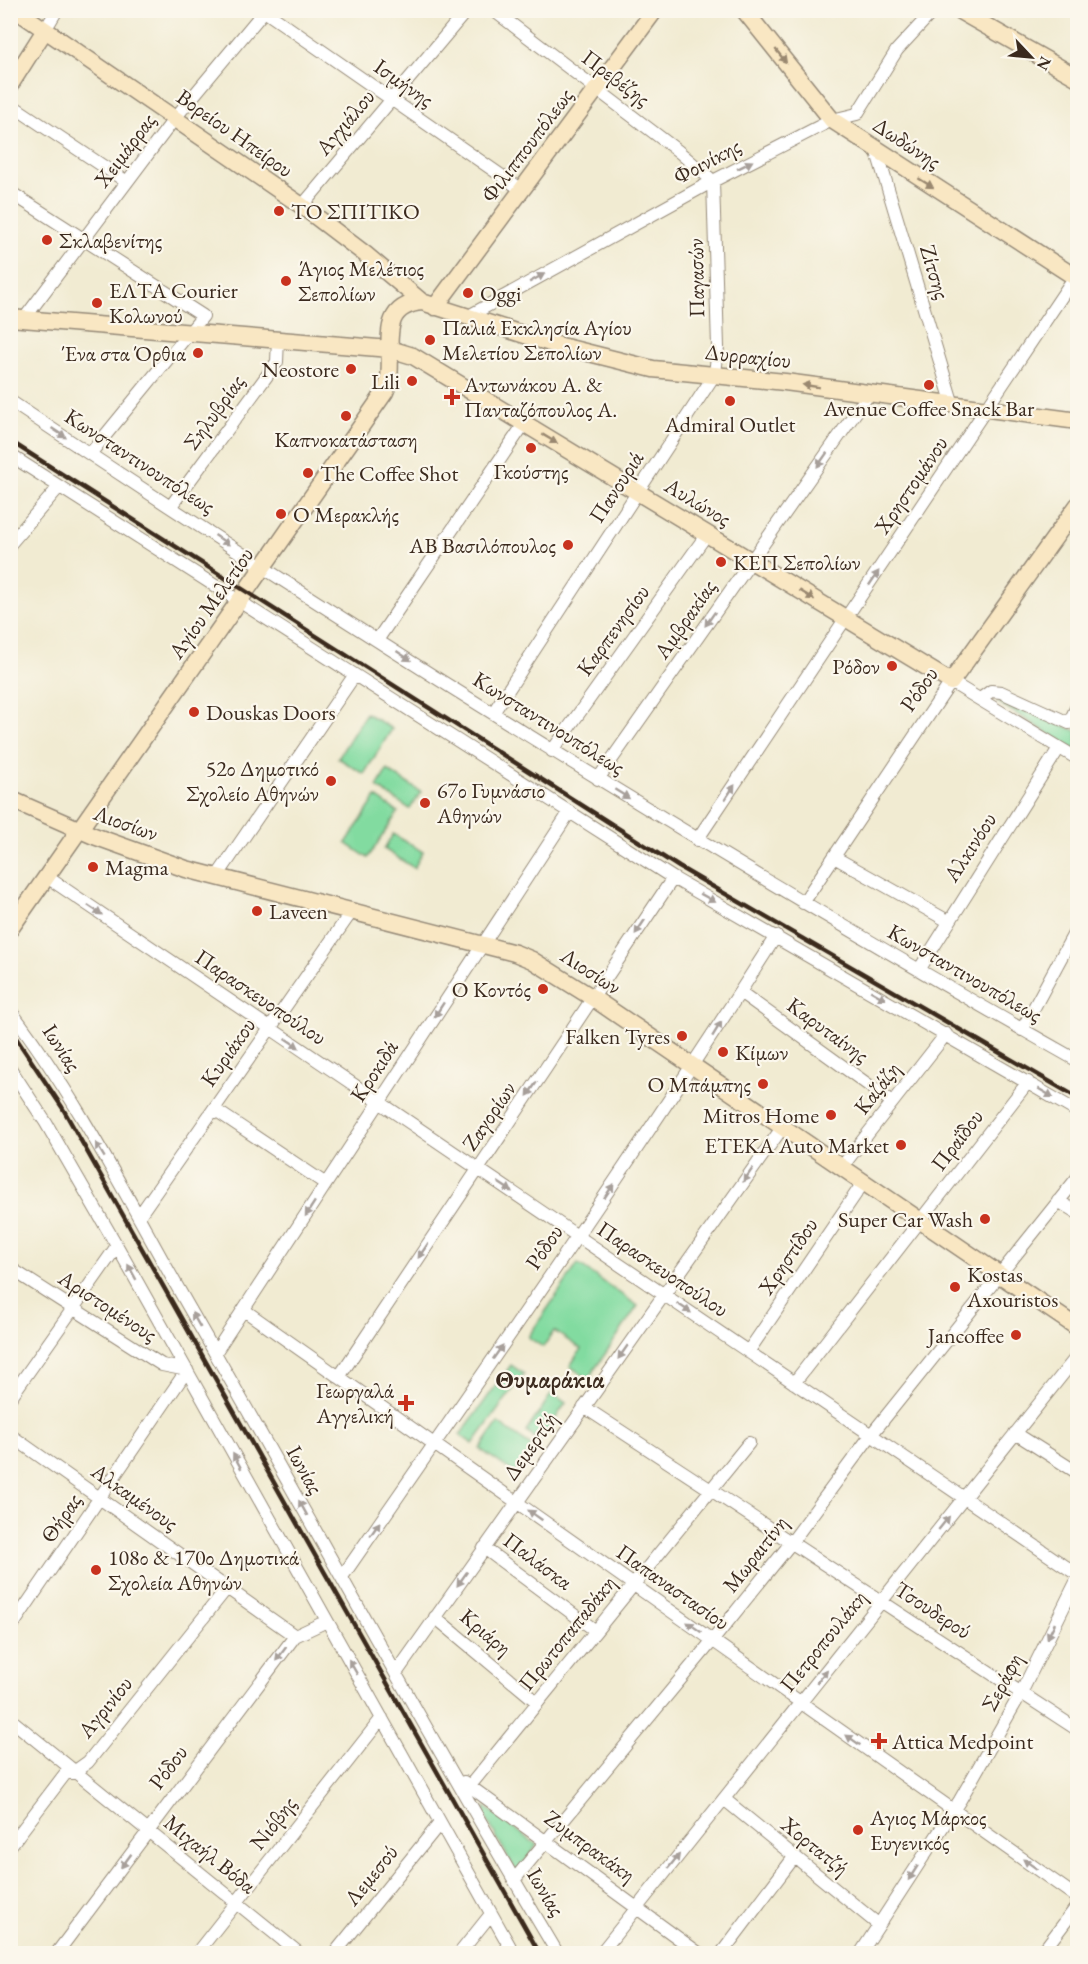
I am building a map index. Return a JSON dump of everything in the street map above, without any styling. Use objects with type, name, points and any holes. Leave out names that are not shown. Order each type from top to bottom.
[{"type":"main road","name":"Βορείου Ηπείρου","points":[[16,10],[302,206],[428,304]]},
{"type":"main road","name":"Φιλιππουπόλεως","points":[[428,304],[522,190],[656,10]]},
{"type":"main road","name":"Δωδώνης","points":[[744,10],[832,120],[878,152],[1076,276]]},
{"type":"main road","points":[[958,10],[1077,78]]},
{"type":"main road","points":[[10,85],[45,30]]},
{"type":"main road","name":"Δυρραχίου","points":[[428,304],[553,344],[653,369],[715,374],[1077,421]]},
{"type":"main road","name":"Αγίου Μελετίου","points":[[10,929],[385,392],[391,376],[389,329],[393,318],[405,306],[428,304]]},
{"type":"main road","name":"Αυλώνος","points":[[17,318],[390,348],[433,367],[951,682]]},
{"type":"main road","name":"Ρόδου","points":[[951,682],[1077,505]]},
{"type":"main road","name":"Λιοσίων","points":[[10,799],[80,830],[216,878],[483,944],[532,960],[593,998],[1077,1328]]},
{"type":"street","points":[[45,30],[57,10]]},
{"type":"street","name":"Αγχιάλου","points":[[302,206],[467,10]]},
{"type":"street","name":"Πρεβέζης","points":[[493,10],[678,151],[713,181]]},
{"type":"street","name":"Φοινίκης","points":[[467,317],[713,181],[832,120],[857,114],[897,50],[934,10]]},
{"type":"street","name":"Ισμήνης","points":[[264,11],[522,190]]},
{"type":"street","name":"Χειμάρρας","points":[[17,318],[83,239],[175,118],[264,11]]},
{"type":"street","points":[[10,104],[127,182]]},
{"type":"street","name":"Ζίτσης","points":[[878,152],[953,405]]},
{"type":"street","name":"Παγασών","points":[[713,181],[718,347],[715,374]]},
{"type":"street","points":[[10,192],[204,316],[90,454]]},
{"type":"street","name":"Χρηστομάνου","points":[[697,840],[1076,276]]},
{"type":"street","name":"Σηλυβρίας","points":[[171,506],[277,362],[278,339]]},
{"type":"street","name":"Πανουριά","points":[[493,713],[715,374]]},
{"type":"street","name":"Αμβρακίας","points":[[598,779],[868,394]]},
{"type":"street","name":"Κωνσταντινουπόλεως","points":[[10,400],[263,568],[552,751],[803,903],[1077,1061]]},
{"type":"street","points":[[378,639],[524,424]]},
{"type":"street","points":[[10,455],[673,878],[946,1034],[1077,1112]]},
{"type":"street","points":[[10,544],[59,487]]},
{"type":"street","name":"Καρπενησίου","points":[[552,751],[707,534]]},
{"type":"street","points":[[216,878],[354,676]]},
{"type":"street","name":"Αυλώνος","points":[[951,682],[1077,759]]},
{"type":"street","name":"Ρόδου","points":[[803,903],[951,682]]},
{"type":"street","points":[[980,699],[991,691],[1000,692],[1069,723],[1077,704]]},
{"type":"street","name":"Αλκινόου","points":[[919,970],[1059,748]]},
{"type":"street","name":"Κροκιδά","points":[[215,1353],[569,813]]},
{"type":"street","points":[[834,857],[948,921]]},
{"type":"street","name":"Παρασκευοπούλου","points":[[47,877],[964,1497],[1077,1576]]},
{"type":"street","name":"Ζαγορίων","points":[[339,1377],[673,878]]},
{"type":"street","name":"Κυριάκου","points":[[139,1216],[352,911]]},
{"type":"street","points":[[1022,1030],[1077,926]]},
{"type":"street","name":"Ρόδου","points":[[342,1577],[578,1237],[693,1066],[776,936]]},
{"type":"street","name":"Καρυταίνης","points":[[740,992],[892,1102]]},
{"type":"street","name":"Ιωνίας","points":[[10,1010],[39,1049],[139,1216],[454,1774],[467,1789],[514,1880],[558,1953]]},
{"type":"street","name":"Καζάζη","points":[[841,1168],[946,1034]]},
{"type":"street","points":[[10,1068],[46,1123],[117,1246],[514,1953]]},
{"type":"street","name":"Πραΐδου","points":[[920,1223],[1028,1082]]},
{"type":"street","points":[[214,1108],[326,1184]]},
{"type":"street","name":"Δεμερτζή","points":[[397,1671],[782,1128]]},
{"type":"street","name":"Μωραιτίνη","points":[[514,1880],[791,1543],[871,1435],[1077,1177]]},
{"type":"street","name":"Χρηστίδου","points":[[748,1352],[863,1183]]},
{"type":"street","points":[[1058,1202],[1077,1213]]},
{"type":"street","points":[[794,1383],[920,1223]]},
{"type":"street","points":[[10,1398],[117,1246]]},
{"type":"street","name":"Αριστομένους","points":[[10,1268],[162,1365],[187,1370]]},
{"type":"street","name":"Παπαναστασίου","points":[[244,1310],[1077,1898]]},
{"type":"street","name":"Πετροπουλάκη","points":[[600,1953],[1077,1355]]},
{"type":"street","name":"Θήρας","points":[[10,1629],[187,1370]]},
{"type":"street","name":"Τσουδερού","points":[[584,1407],[1077,1730]]},
{"type":"street","points":[[1015,1433],[1077,1473]]},
{"type":"street","name":"Αλκαμένους","points":[[10,1435],[295,1636]]},
{"type":"street","name":"Πρωτοπαπαδάκη","points":[[467,1789],[749,1443]]},
{"type":"street","name":"Παλάσκα","points":[[484,1548],[596,1631]]},
{"type":"street","name":"Σεράφη","points":[[860,1953],[954,1811],[1020,1693],[1077,1576]]},
{"type":"street","name":"Αγρινίου","points":[[10,1846],[65,1774],[74,1772],[88,1761],[227,1588]]},
{"type":"street","name":"Κριάρη","points":[[435,1617],[537,1702]]},
{"type":"street","name":"Ρόδου","points":[[56,1953],[295,1636],[327,1621]]},
{"type":"street","name":"Νιόβης","points":[[196,1953],[382,1718]]},
{"type":"street","name":"Μιχαήλ Βόδα","points":[[10,1719],[300,1953]]},
{"type":"street","name":"Ζυμπρακάκη","points":[[467,1789],[547,1841],[700,1953]]},
{"type":"street","name":"Χορτατζή","points":[[724,1799],[879,1925]]},
{"type":"street","name":"Λεμεσού","points":[[334,1953],[440,1823]]},
{"type":"street","points":[[721,1953],[795,1856]]},
{"type":"street","points":[[1041,1953],[1077,1905]]},
{"type":"street","points":[[459,1953],[491,1914]]},
{"type":"green space","points":[[999,700],[1077,731],[1077,751],[997,702]]},
{"type":"green space","points":[[366,713],[392,729],[364,774],[338,758]]},
{"type":"green space","points":[[387,770],[421,792],[410,809],[377,787]]},
{"type":"green space","points":[[376,797],[398,812],[368,858],[346,843]]},
{"type":"green space","points":[[393,834],[423,852],[414,868],[384,849]]},
{"type":"green space","points":[[578,1264],[638,1306],[588,1379],[570,1366],[581,1349],[554,1331],[543,1347],[528,1337]]},
{"type":"green space","points":[[511,1365],[524,1374],[473,1444],[460,1435]]},
{"type":"green space","points":[[552,1393],[566,1403],[540,1441],[526,1432]]},
{"type":"green space","points":[[498,1423],[534,1448],[516,1474],[480,1449]]},
{"type":"green space","points":[[486,1807],[537,1845],[517,1873],[483,1813]]},
{"type":"railway","points":[[10,441],[679,867],[1078,1098]]},
{"type":"railway","points":[[10,1029],[62,1107],[540,1954]]},
{"type":"place","name":"ΤΟ ΣΠΙΤΙΚΟ","points":[[279,211]]},
{"type":"place","name":"Σκλαβενίτης","points":[[47,240]]},
{"type":"place","name":"Άγιος Μελέτιος Σεπολίων","points":[[286,281]]},
{"type":"place","name":"Oggi","points":[[468,293]]},
{"type":"place","name":"ΕΛΤΑ Courier Κολωνού","points":[[97,303]]},
{"type":"place","name":"Παλιά Εκκλησία Αγίου Μελετίου Σεπολίων","points":[[430,340]]},
{"type":"place","name":"Ένα στα Όρθια","points":[[198,353]]},
{"type":"place","name":"Neostore","points":[[351,369]]},
{"type":"place","name":"Lili","points":[[412,381]]},
{"type":"place","name":"Avenue Coffee Snack Bar","points":[[929,385]]},
{"type":"place","name":"Αντωνάκου Α. & Πανταζόπουλος Α.","points":[[452,397]]},
{"type":"place","name":"Admiral Outlet","points":[[730,401]]},
{"type":"place","name":"Καπνοκατάσταση","points":[[346,416]]},
{"type":"place","name":"Γκούστης","points":[[531,448]]},
{"type":"place","name":"The Coffee Shot","points":[[308,473]]},
{"type":"place","name":"Ο Μερακλής","points":[[281,514]]},
{"type":"place","name":"ΑΒ Βασιλόπουλος","points":[[568,545]]},
{"type":"place","name":"ΚΕΠ Σεπολίων","points":[[721,562]]},
{"type":"place","name":"Ρόδον","points":[[892,666]]},
{"type":"place","name":"Douskas Doors","points":[[194,712]]},
{"type":"place","name":"52ο Δημοτικό Σχολείο Αθηνών","points":[[331,781]]},
{"type":"place","name":"67ο Γυμνάσιο Αθηνών","points":[[425,803]]},
{"type":"place","name":"Magma","points":[[93,867]]},
{"type":"place","name":"Laveen","points":[[257,911]]},
{"type":"place","name":"Ο Κοντός","points":[[543,989]]},
{"type":"place","name":"Falken Tyres","points":[[682,1036]]},
{"type":"place","name":"Κίμων","points":[[723,1052]]},
{"type":"place","name":"Ο Μπάμπης","points":[[763,1084]]},
{"type":"place","name":"Mitros Home","points":[[831,1115]]},
{"type":"place","name":"ETEKA Auto Market","points":[[901,1145]]},
{"type":"place","name":"Super Car Wash","points":[[985,1219]]},
{"type":"place","name":"Kostas Axouristos","points":[[955,1287]]},
{"type":"place","name":"Jancoffee","points":[[1016,1335]]},
{"type":"place","name":"Γεωργαλά Αγγελική","points":[[406,1403]]},
{"type":"place","name":"108ο & 170ο Δημοτικά Σχολεία Αθηνών","points":[[96,1570]]},
{"type":"place","name":"Attica Medpoint","points":[[879,1741]]},
{"type":"place","name":"Αγιος Μάρκος Ευγενικός","points":[[858,1830]]},
{"type":"district","name":"Θυμαράκια","points":[[550,1379]]}]
